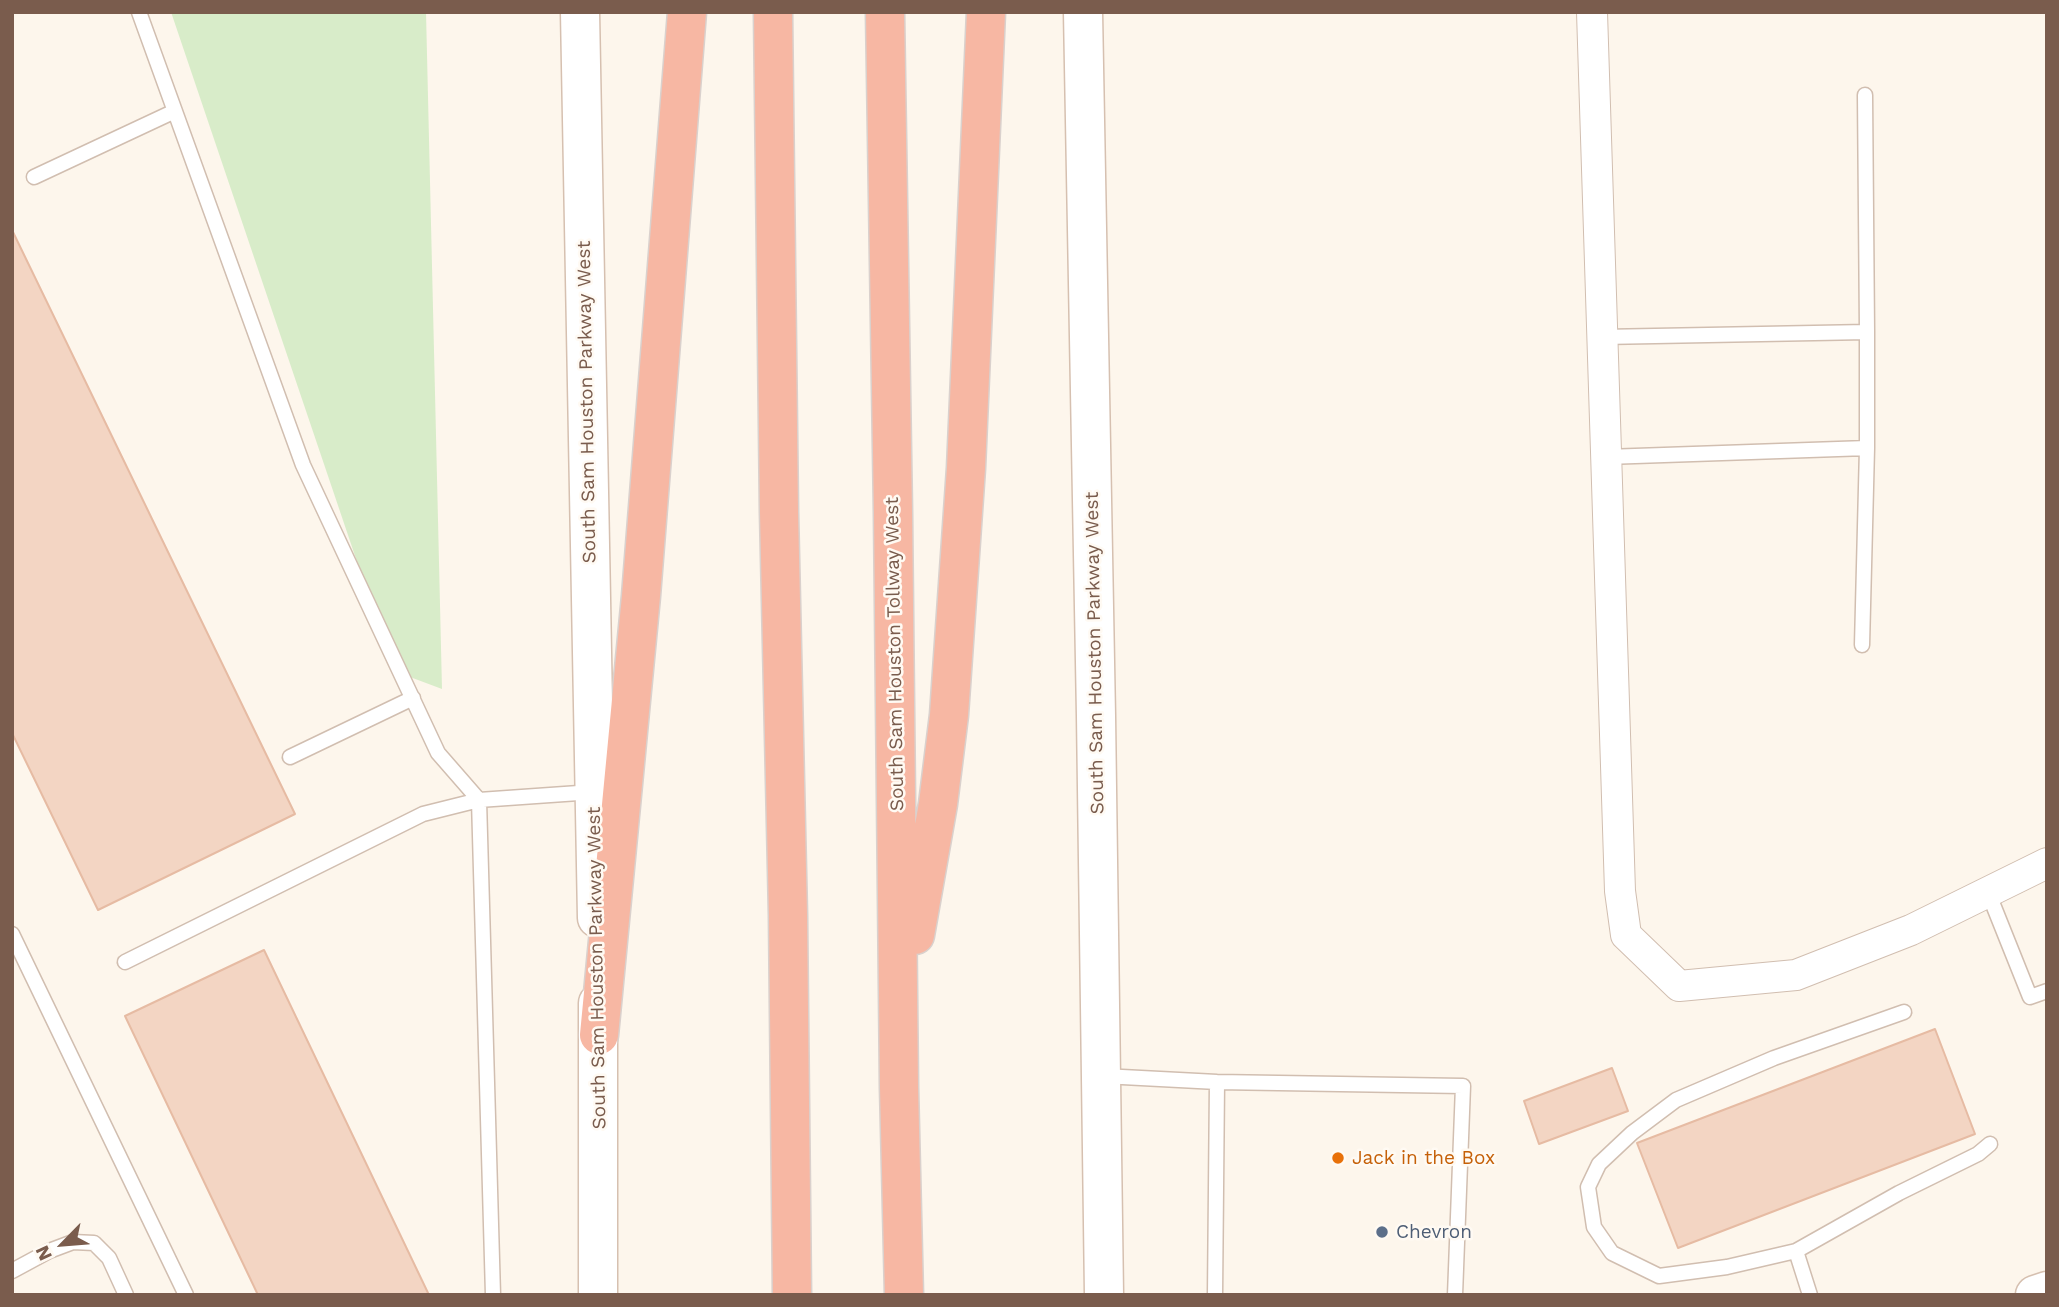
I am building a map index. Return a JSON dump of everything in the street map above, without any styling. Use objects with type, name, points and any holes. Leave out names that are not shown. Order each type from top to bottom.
[{"type":"highway","points":[[599,1035],[642,582],[687,12]]},
{"type":"highway","points":[[773,12],[792,1295]]},
{"type":"highway","name":"South Sam Houston Tollway West","points":[[885,12],[904,1295]]},
{"type":"highway","points":[[899,1087],[911,956],[938,804],[949,715],[966,468],[986,12]]},
{"type":"main road","name":"South Sam Houston Parkway West","points":[[580,12],[599,1035],[598,1295]]},
{"type":"main road","name":"South Sam Houston Parkway West","points":[[1083,12],[1090,302],[1104,1295]]},
{"type":"main road","points":[[2035,1295],[2047,1291]]},
{"type":"street","points":[[1592,12],[1620,891],[1626,935],[1679,986],[1796,975],[1911,930],[2047,863]]},
{"type":"lane","points":[[139,12],[303,465],[438,754],[479,800],[493,1295]]},
{"type":"lane","points":[[1862,645],[1867,447],[1866,94]]},
{"type":"lane","points":[[34,177],[175,111]]},
{"type":"lane","points":[[1602,337],[1867,332]]},
{"type":"lane","points":[[1606,457],[1867,447]]},
{"type":"lane","points":[[290,757],[413,698]]},
{"type":"lane","points":[[125,962],[424,814],[479,800],[595,792]]},
{"type":"lane","points":[[1988,892],[2030,997],[2047,991]]},
{"type":"lane","points":[[12,934],[180,1293]]},
{"type":"lane","points":[[1904,1012],[1774,1058],[1676,1100],[1632,1133],[1599,1164],[1588,1187],[1594,1227],[1612,1252],[1660,1276],[1727,1267],[1796,1251],[1899,1193],[1978,1154],[1990,1144]]},
{"type":"lane","points":[[1101,1076],[1217,1082],[1463,1086],[1455,1295]]},
{"type":"lane","points":[[1215,1295],[1217,1082]]},
{"type":"lane","points":[[12,1271],[49,1251],[73,1242],[94,1243],[109,1258],[126,1295]]},
{"type":"lane","points":[[1796,1251],[1810,1295]]},
{"type":"green space","points":[[171,12],[426,12],[442,689],[394,671]]},
{"type":"building","points":[[12,230],[295,814],[98,910],[12,733]]},
{"type":"building","points":[[264,950],[429,1295],[258,1295],[125,1016]]},
{"type":"building","points":[[1935,1029],[1975,1134],[1678,1248],[1637,1143]]},
{"type":"building","points":[[1612,1068],[1628,1111],[1539,1144],[1524,1101]]},
{"type":"place","name":"Jack in the Box","points":[[1338,1158]]},
{"type":"place","name":"Chevron","points":[[1382,1232]]}]
